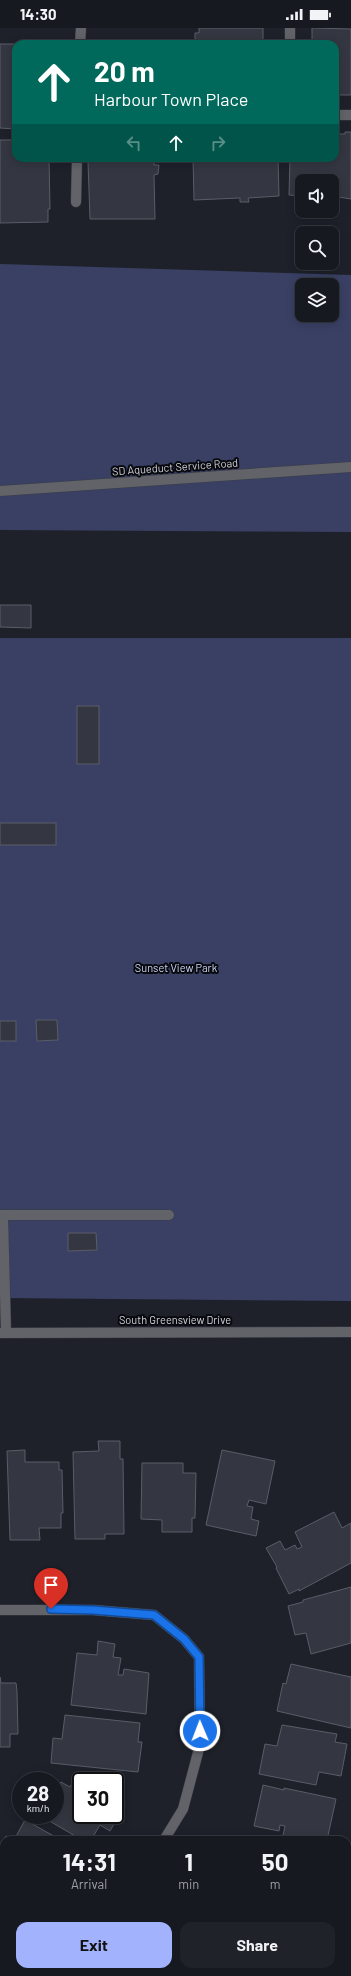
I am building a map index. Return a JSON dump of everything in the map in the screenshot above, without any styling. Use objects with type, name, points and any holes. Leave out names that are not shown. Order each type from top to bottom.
[{"type":"street","points":[[80,40],[81,28]]},
{"type":"street","points":[[290,28],[290,40]]},
{"type":"street","points":[[339,116],[351,115]]},
{"type":"street","points":[[76,202],[77,162]]},
{"type":"street","name":"SD Aqueduct Service Road","points":[[0,491],[351,467]]},
{"type":"street","points":[[3,1332],[2,1215],[169,1215]]},
{"type":"street","name":"South Greensview Drive","points":[[3,1332],[351,1332]]},
{"type":"street","points":[[0,1610],[93,1610],[154,1615],[184,1639],[199,1657],[200,1745],[183,1809],[166,1836]]},
{"type":"green space","points":[[0,264],[351,275],[351,532],[0,530]]},
{"type":"green space","name":"Sunset View Park","points":[[0,638],[351,638],[351,1301],[0,1298]]},
{"type":"building","points":[[199,28],[263,28],[263,40],[195,40],[195,33],[199,33]]},
{"type":"building","points":[[312,28],[351,29],[351,95],[339,95],[339,40],[312,40]]},
{"type":"building","points":[[0,44],[12,44],[12,129],[0,128]]},
{"type":"building","points":[[351,132],[351,199],[339,197],[339,174],[295,174],[295,195],[289,195],[290,162],[339,162],[339,134]]},
{"type":"building","points":[[0,140],[12,140],[12,162],[49,162],[50,209],[48,209],[48,222],[0,223]]},
{"type":"building","points":[[88,162],[154,162],[154,165],[159,165],[158,174],[154,175],[155,219],[90,219]]},
{"type":"building","points":[[193,162],[278,162],[279,196],[248,198],[249,202],[240,202],[240,198],[194,200]]},
{"type":"building","points":[[0,605],[31,605],[31,628],[0,627]]},
{"type":"building","points":[[77,706],[99,706],[99,764],[77,764]]},
{"type":"building","points":[[0,823],[56,823],[56,845],[0,845]]},
{"type":"building","points":[[36,1020],[57,1020],[58,1040],[37,1041]]},
{"type":"building","points":[[0,1021],[16,1021],[16,1041],[0,1041]]},
{"type":"building","points":[[68,1233],[96,1233],[97,1250],[68,1251]]},
{"type":"building","points":[[98,1441],[120,1441],[120,1459],[123,1459],[124,1534],[105,1534],[105,1539],[75,1539],[73,1452],[99,1451]]},
{"type":"building","points":[[25,1450],[25,1462],[59,1462],[59,1470],[62,1470],[63,1513],[61,1513],[61,1528],[39,1528],[40,1540],[10,1540],[7,1451]]},
{"type":"building","points":[[222,1450],[275,1461],[266,1504],[249,1500],[247,1506],[253,1507],[251,1519],[259,1521],[256,1536],[206,1525]]},
{"type":"building","points":[[142,1463],[183,1463],[183,1473],[196,1473],[195,1518],[192,1518],[192,1532],[162,1532],[162,1520],[141,1519]]},
{"type":"building","points":[[334,1512],[342,1528],[351,1523],[351,1563],[299,1591],[299,1589],[289,1594],[276,1568],[277,1567],[266,1548],[280,1541],[285,1550],[295,1545],[297,1549],[302,1547],[295,1532]]},
{"type":"building","points":[[351,1587],[351,1643],[311,1654],[306,1633],[295,1635],[288,1606],[303,1602],[303,1600]]},
{"type":"building","points":[[98,1641],[115,1644],[113,1657],[121,1658],[118,1675],[123,1675],[124,1669],[149,1673],[146,1714],[71,1705],[77,1653],[97,1655]]},
{"type":"building","points":[[291,1664],[351,1677],[351,1728],[277,1711],[283,1683],[286,1684]]},
{"type":"building","points":[[0,1677],[1,1683],[16,1683],[18,1734],[10,1734],[10,1747],[0,1747]]},
{"type":"building","points":[[65,1715],[140,1723],[138,1742],[142,1742],[138,1772],[51,1763],[53,1738],[62,1739]]},
{"type":"building","points":[[282,1725],[337,1734],[335,1742],[347,1744],[341,1776],[319,1772],[316,1785],[259,1774],[265,1744],[277,1746]]},
{"type":"building","points":[[72,1783],[72,1824],[114,1824],[110,1831],[100,1825],[93,1836],[75,1836],[55,1824],[64,1824],[64,1784],[70,1787]]},
{"type":"building","points":[[263,1785],[336,1799],[328,1836],[283,1836],[285,1826],[280,1825],[279,1831],[254,1826]]},
{"type":"building","points":[[23,1824],[32,1824],[54,1836],[16,1836]]},
{"type":"route","points":[[51,1609],[93,1610],[154,1615],[184,1639],[199,1657],[200,1731]]}]
